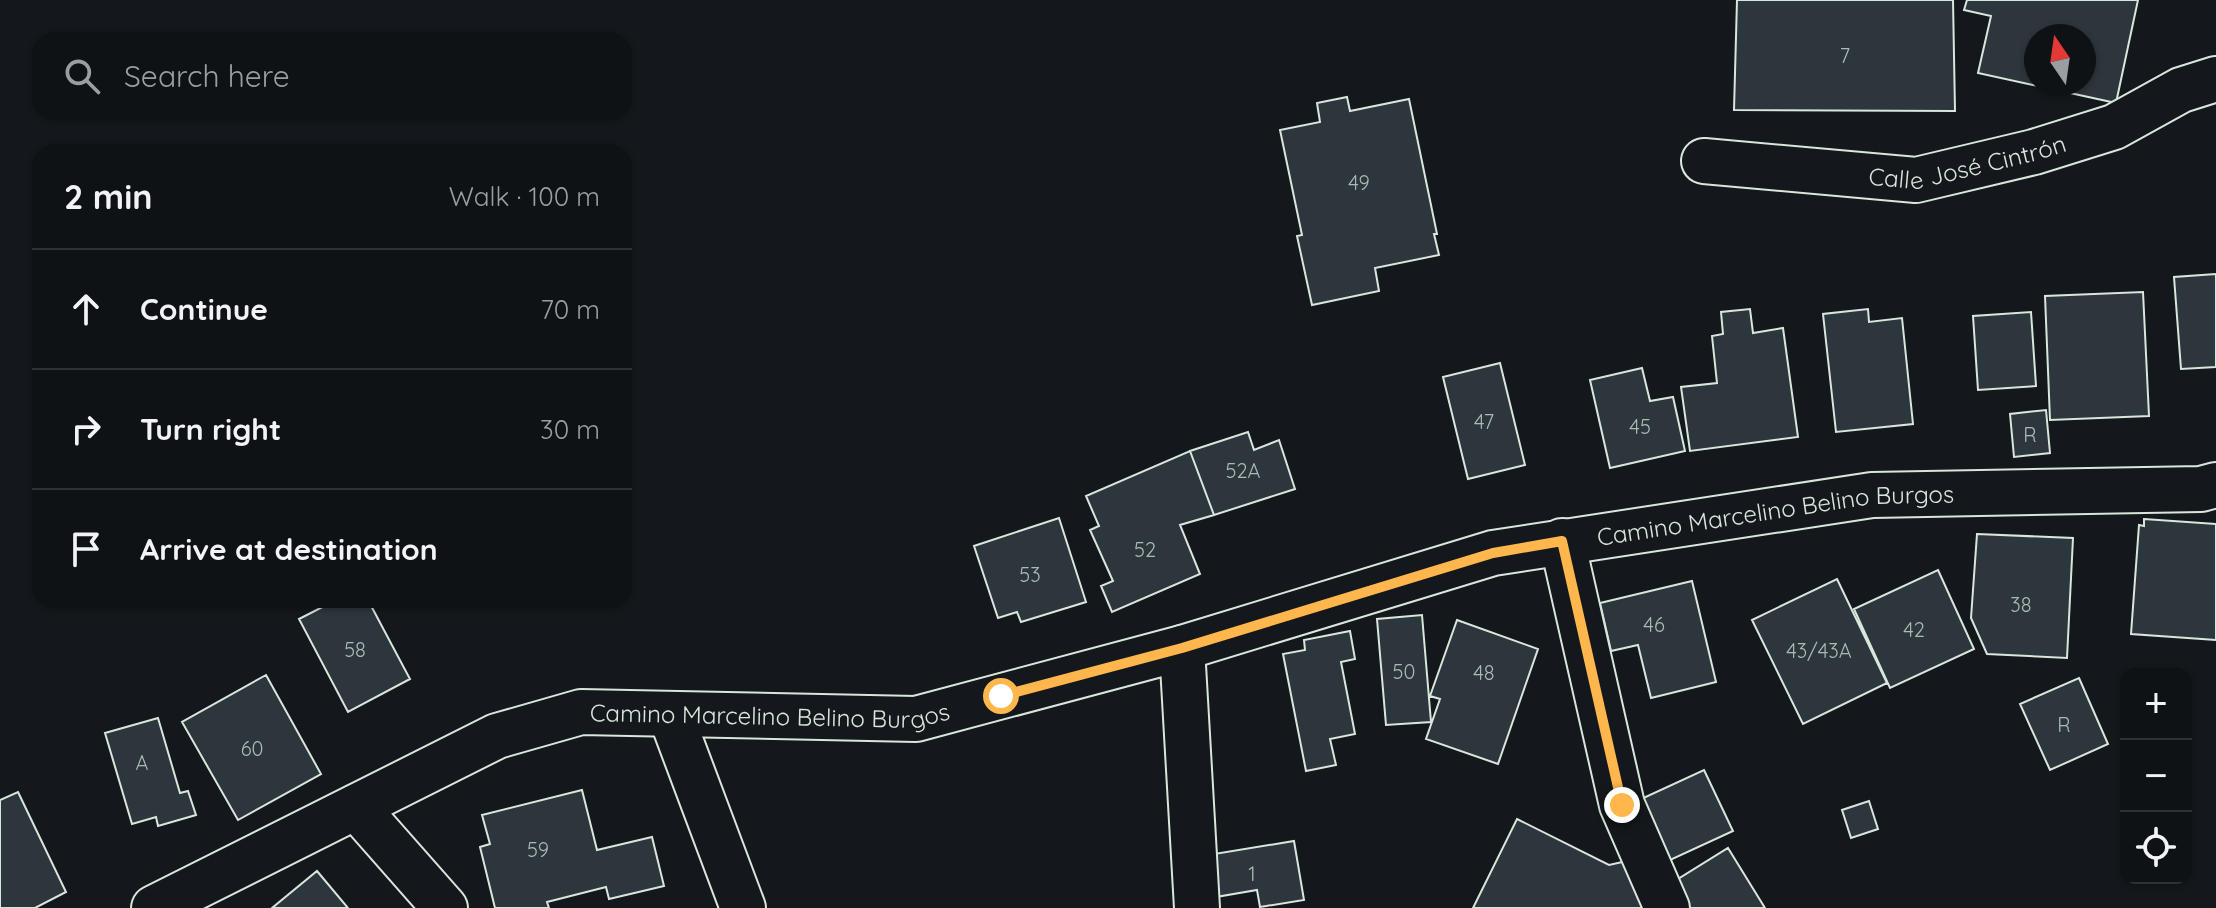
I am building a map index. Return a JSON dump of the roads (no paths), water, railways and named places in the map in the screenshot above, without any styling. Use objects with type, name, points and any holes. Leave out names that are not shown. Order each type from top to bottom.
[{"type":"street","name":"Calle José Cintrón","points":[[1704,161],[1916,180],[2034,152],[2114,127],[2181,90],[2216,79]]},
{"type":"street","name":"Camino Marcelino Belino Burgos","points":[[154,908],[497,736],[581,712],[916,719],[1182,648],[1493,553],[1872,495],[2201,489],[2216,485]]},
{"type":"street","points":[[1562,541],[1622,805],[1667,908]]},
{"type":"street","points":[[1182,648],[1197,908]]},
{"type":"street","points":[[671,716],[743,908]]},
{"type":"street","points":[[356,807],[445,908]]}]
